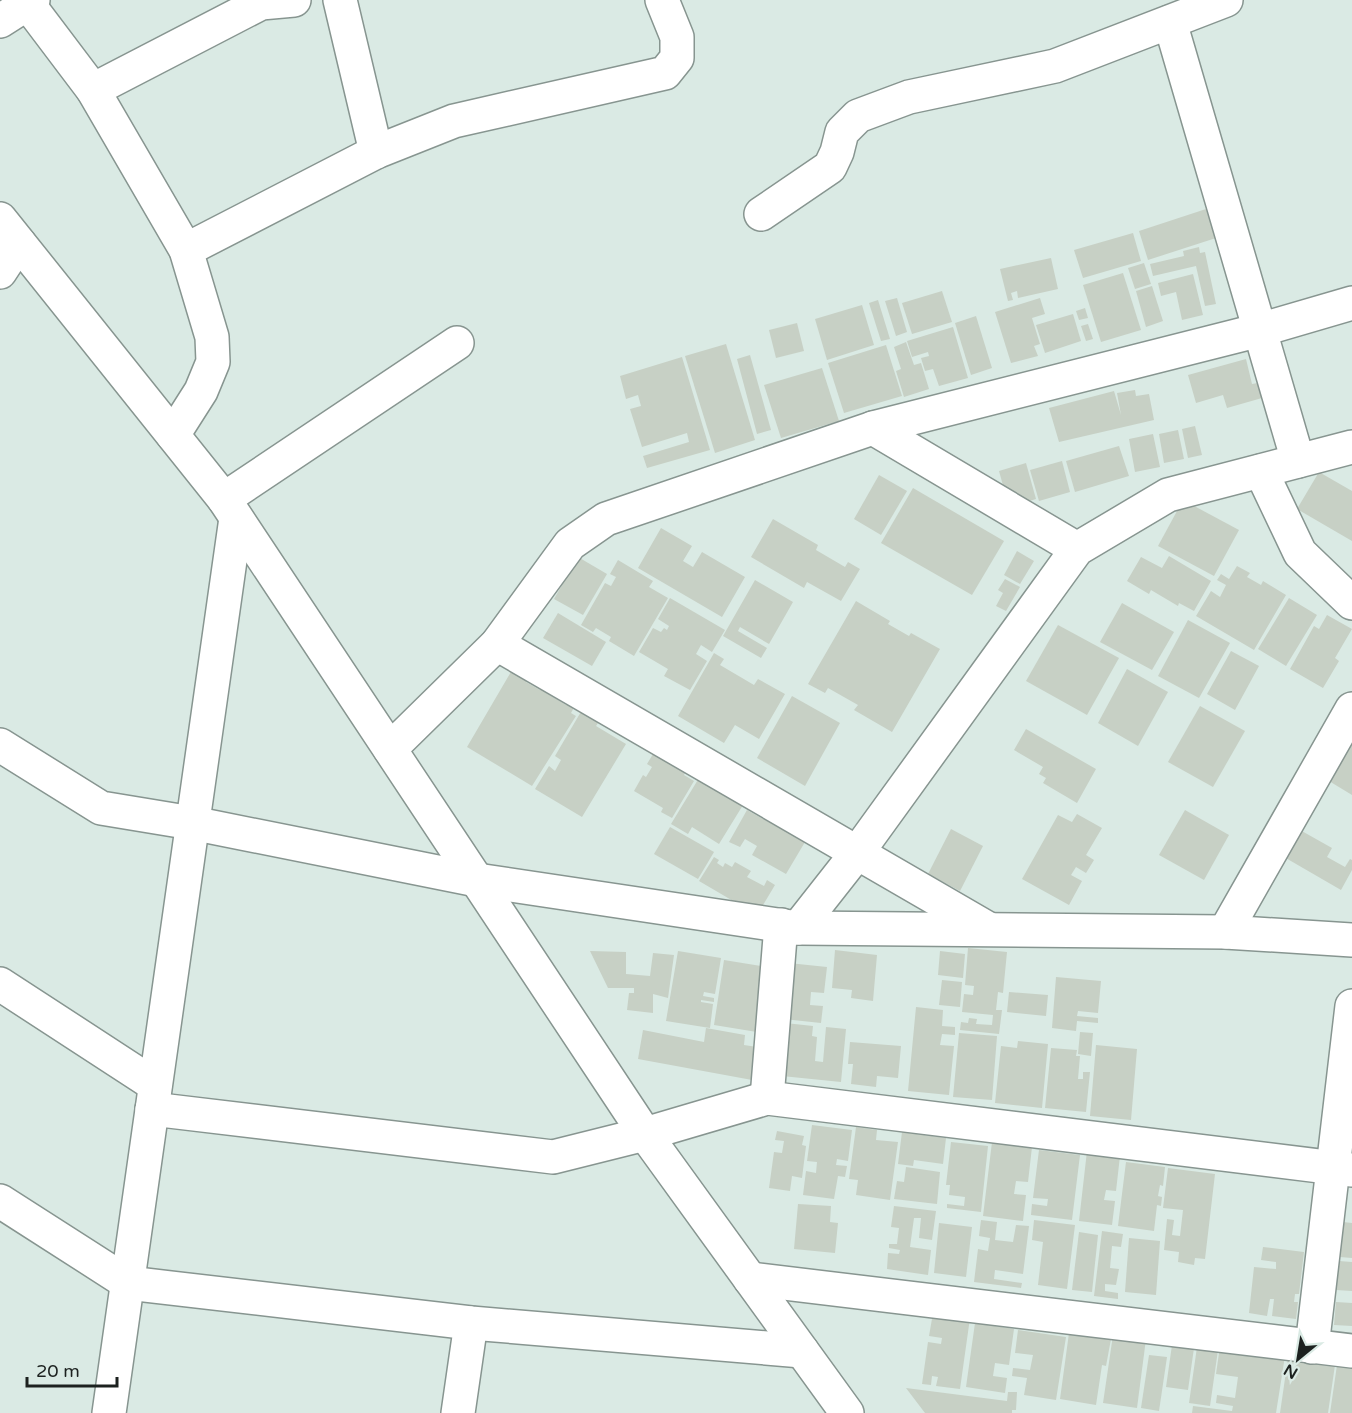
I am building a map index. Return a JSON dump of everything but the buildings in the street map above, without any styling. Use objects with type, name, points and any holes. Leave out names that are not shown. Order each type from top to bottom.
[{"type":"street","points":[[93,90],[260,1],[294,0]]},
{"type":"street","points":[[340,0],[376,152]]},
{"type":"street","points":[[186,250],[376,152],[454,121],[665,73],[677,58],[677,37],[662,0]]},
{"type":"street","points":[[761,214],[830,167],[842,132],[858,116],[909,97],[1055,66],[1226,0]]},
{"type":"street","points":[[0,21],[28,1],[93,90],[186,250],[212,337],[213,362],[201,392],[173,435]]},
{"type":"street","points":[[1170,22],[1298,461]]},
{"type":"street","points":[[0,272],[9,231]]},
{"type":"street","points":[[9,231],[230,508],[645,1134],[847,1413]]},
{"type":"street","points":[[390,749],[497,644],[570,543],[606,519],[873,428],[1260,330],[1352,303]]},
{"type":"street","points":[[109,1413],[192,823],[230,508],[457,343]]},
{"type":"street","points":[[873,428],[1077,549]]},
{"type":"street","points":[[767,1098],[790,926],[857,853],[1077,549],[1168,495],[1352,447]]},
{"type":"street","points":[[1261,471],[1299,553],[1352,603]]},
{"type":"street","points":[[497,644],[988,929]]},
{"type":"street","points":[[1225,932],[1352,709]]},
{"type":"street","points":[[0,745],[101,808],[192,823],[477,880],[790,926],[1225,932],[1352,940]]},
{"type":"street","points":[[0,984],[154,1097],[553,1157],[645,1134],[767,1098],[1342,1169]]},
{"type":"street","points":[[1312,1347],[1342,1169],[1352,1006]]},
{"type":"street","points":[[0,1202],[128,1283],[471,1323],[802,1351]]},
{"type":"street","points":[[750,1279],[1352,1351]]},
{"type":"street","points":[[458,1413],[471,1323]]}]
